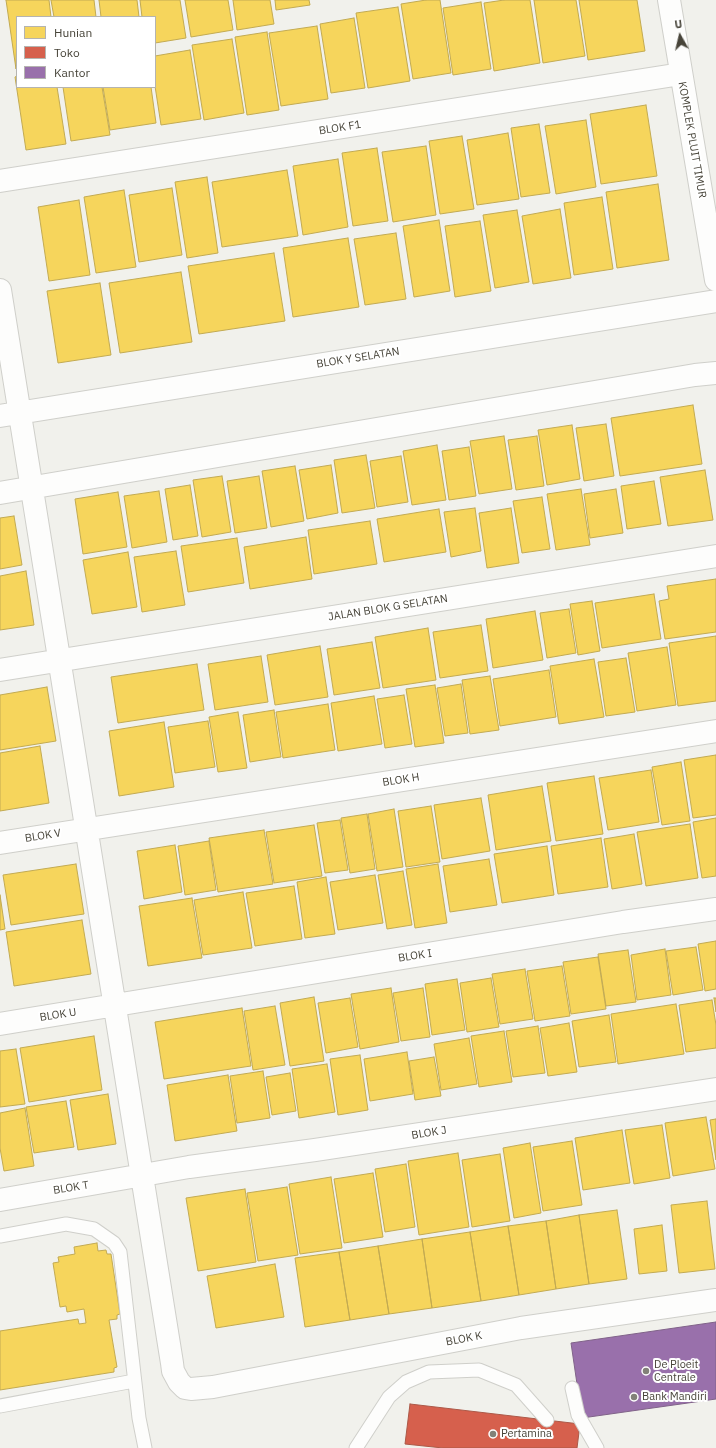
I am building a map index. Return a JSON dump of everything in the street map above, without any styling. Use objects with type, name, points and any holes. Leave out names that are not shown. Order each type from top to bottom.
[{"type":"street","name":"KOMPLEK PLUIT TIMUR","points":[[669,0],[716,280]]},
{"type":"street","name":"BLOK F1","points":[[0,181],[681,74]]},
{"type":"street","points":[[0,290],[10,414],[32,488],[142,1176]]},
{"type":"street","name":"BLOK Y SELATAN","points":[[10,414],[716,301]]},
{"type":"street","points":[[0,493],[695,375],[716,373]]},
{"type":"street","name":"JALAN BLOK G SELATAN","points":[[0,670],[716,556]]},
{"type":"street","name":"BLOK H","points":[[87,829],[716,731]]},
{"type":"street","name":"BLOK V","points":[[0,843],[87,829]]},
{"type":"street","name":"BLOK I","points":[[115,1005],[623,922],[716,909]]},
{"type":"street","name":"BLOK U","points":[[0,1024],[115,1005]]},
{"type":"street","name":"BLOK J","points":[[142,1176],[189,1167],[315,1150],[716,1089]]},
{"type":"street","name":"BLOK T","points":[[0,1200],[142,1176]]},
{"type":"street","name":"BLOK K","points":[[142,1176],[174,1371],[185,1388],[198,1389],[213,1387],[521,1328],[716,1300]]},
{"type":"lane","points":[[0,1236],[66,1224],[94,1230],[114,1243],[120,1252],[134,1381],[145,1448]]},
{"type":"lane","points":[[356,1448],[389,1397],[406,1382],[429,1372],[479,1370],[516,1385],[547,1420]]},
{"type":"lane","points":[[0,1406],[134,1381]]},
{"type":"lane","points":[[572,1388],[578,1415],[597,1448]]},
{"type":"building: Hunian","points":[[6,0],[49,0],[51,16],[16,16],[16,69]]},
{"type":"building: Hunian","points":[[51,0],[94,0],[96,16],[54,16]]},
{"type":"building: Hunian","points":[[99,0],[137,0],[139,16],[101,16]]},
{"type":"building: Hunian","points":[[140,0],[180,0],[186,38],[156,43],[156,16],[142,16]]},
{"type":"building: Hunian","points":[[185,0],[228,0],[233,30],[191,37]]},
{"type":"building: Hunian","points":[[233,0],[270,0],[274,24],[237,30]]},
{"type":"building: Hunian","points":[[275,0],[309,0],[310,5],[276,10]]},
{"type":"building: Hunian","points":[[426,0],[440,0],[451,73],[413,79],[401,4]]},
{"type":"building: Hunian","points":[[504,0],[530,0],[540,63],[494,71],[484,3]]},
{"type":"building: Hunian","points":[[534,0],[576,0],[585,56],[543,63]]},
{"type":"building: Hunian","points":[[579,0],[637,0],[645,51],[588,60]]},
{"type":"building: Hunian","points":[[481,2],[491,69],[453,75],[443,8]]},
{"type":"building: Hunian","points":[[398,7],[410,81],[368,88],[356,13]]},
{"type":"building: Hunian","points":[[354,18],[365,88],[331,93],[320,24]]},
{"type":"building: Hunian","points":[[317,26],[328,99],[281,106],[269,33]]},
{"type":"building: Hunian","points":[[267,32],[279,110],[247,115],[235,37]]},
{"type":"building: Hunian","points":[[232,39],[244,113],[204,120],[192,45]]},
{"type":"building: Hunian","points":[[190,50],[201,119],[161,125],[155,88],[156,56]]},
{"type":"building: Hunian","points":[[17,88],[57,88],[66,144],[26,150]]},
{"type":"building: Hunian","points":[[63,88],[102,88],[110,135],[71,141]]},
{"type":"building: Hunian","points":[[103,88],[151,88],[156,123],[110,130]]},
{"type":"building: Hunian","points":[[646,105],[657,176],[601,184],[590,114]]},
{"type":"building: Hunian","points":[[586,120],[596,187],[556,194],[545,126]]},
{"type":"building: Hunian","points":[[539,124],[550,193],[521,197],[511,128]]},
{"type":"building: Hunian","points":[[508,133],[519,199],[477,205],[467,140]]},
{"type":"building: Hunian","points":[[462,136],[474,209],[440,214],[429,141]]},
{"type":"building: Hunian","points":[[426,146],[436,215],[393,222],[382,152]]},
{"type":"building: Hunian","points":[[377,148],[388,221],[353,226],[342,153]]},
{"type":"building: Hunian","points":[[338,159],[348,227],[303,235],[293,166]]},
{"type":"building: Hunian","points":[[287,170],[298,236],[222,247],[212,182]]},
{"type":"building: Hunian","points":[[207,177],[218,253],[187,258],[175,182]]},
{"type":"building: Hunian","points":[[658,184],[669,260],[617,268],[606,192]]},
{"type":"building: Hunian","points":[[172,188],[182,255],[139,262],[129,195]]},
{"type":"building: Hunian","points":[[124,190],[136,267],[96,273],[84,197]]},
{"type":"building: Hunian","points":[[602,197],[613,269],[574,275],[564,203]]},
{"type":"building: Hunian","points":[[79,200],[90,275],[49,281],[38,207]]},
{"type":"building: Hunian","points":[[560,209],[571,278],[533,284],[522,216]]},
{"type":"building: Hunian","points":[[517,210],[529,282],[495,288],[483,215]]},
{"type":"building: Hunian","points":[[439,220],[450,291],[414,297],[403,226]]},
{"type":"building: Hunian","points":[[480,221],[491,291],[455,297],[445,226]]},
{"type":"building: Hunian","points":[[396,233],[406,299],[365,305],[354,239]]},
{"type":"building: Hunian","points":[[348,238],[359,307],[293,317],[283,248]]},
{"type":"building: Hunian","points":[[274,253],[285,321],[199,334],[188,266]]},
{"type":"building: Hunian","points":[[181,272],[192,342],[120,353],[109,283]]},
{"type":"building: Hunian","points":[[100,283],[111,355],[58,363],[47,291]]},
{"type":"building: Hunian","points":[[693,405],[702,464],[620,476],[611,418]]},
{"type":"building: Hunian","points":[[606,424],[614,476],[584,481],[576,428]]},
{"type":"building: Hunian","points":[[572,425],[580,479],[547,485],[538,430]]},
{"type":"building: Hunian","points":[[504,436],[512,489],[479,494],[470,441]]},
{"type":"building: Hunian","points":[[537,436],[544,486],[516,490],[508,440]]},
{"type":"building: Hunian","points":[[437,445],[446,500],[412,505],[403,451]]},
{"type":"building: Hunian","points":[[469,447],[476,496],[449,500],[442,451]]},
{"type":"building: Hunian","points":[[366,455],[375,508],[342,513],[334,460]]},
{"type":"building: Hunian","points":[[401,456],[408,502],[377,507],[370,461]]},
{"type":"building: Hunian","points":[[331,465],[338,513],[307,519],[299,470]]},
{"type":"building: Hunian","points":[[295,466],[304,521],[271,527],[262,471]]},
{"type":"building: Hunian","points":[[705,470],[713,520],[668,526],[660,477]]},
{"type":"building: Hunian","points":[[222,476],[231,532],[202,537],[193,480]]},
{"type":"building: Hunian","points":[[259,476],[267,528],[235,533],[227,481]]},
{"type":"building: Hunian","points":[[654,481],[661,524],[627,529],[621,486]]},
{"type":"building: Hunian","points":[[190,485],[198,536],[173,540],[165,489]]},
{"type":"building: Hunian","points":[[581,489],[590,545],[556,550],[547,494]]},
{"type":"building: Hunian","points":[[616,489],[623,533],[590,538],[584,494]]},
{"type":"building: Hunian","points":[[159,491],[167,542],[132,548],[124,496]]},
{"type":"building: Hunian","points":[[118,492],[127,547],[83,554],[75,499]]},
{"type":"building: Hunian","points":[[542,497],[550,549],[522,553],[513,501]]},
{"type":"building: Hunian","points":[[475,508],[481,551],[451,557],[444,512]]},
{"type":"building: Hunian","points":[[511,508],[519,563],[487,568],[479,513]]},
{"type":"building: Hunian","points":[[439,509],[446,552],[384,562],[377,519]]},
{"type":"building: Hunian","points":[[14,516],[22,565],[0,569],[0,518]]},
{"type":"building: Hunian","points":[[370,521],[377,564],[314,574],[308,530]]},
{"type":"building: Hunian","points":[[306,537],[312,579],[250,589],[244,547]]},
{"type":"building: Hunian","points":[[237,538],[244,583],[188,592],[181,546]]},
{"type":"building: Hunian","points":[[176,551],[185,605],[142,612],[134,557]]},
{"type":"building: Hunian","points":[[128,552],[137,607],[92,614],[83,560]]},
{"type":"building: Hunian","points":[[26,571],[34,625],[0,630],[0,576]]},
{"type":"building: Hunian","points":[[716,579],[716,632],[665,639],[659,601],[669,599],[667,586]]},
{"type":"building: Hunian","points":[[654,594],[661,639],[602,648],[595,603]]},
{"type":"building: Hunian","points":[[592,601],[600,651],[578,655],[570,604]]},
{"type":"building: Hunian","points":[[569,609],[576,653],[547,658],[540,613]]},
{"type":"building: Hunian","points":[[535,611],[543,660],[493,668],[486,619]]},
{"type":"building: Hunian","points":[[481,625],[488,671],[440,678],[433,632]]},
{"type":"building: Hunian","points":[[428,628],[436,680],[383,688],[375,637]]},
{"type":"building: Hunian","points":[[716,636],[716,701],[678,706],[669,643]]},
{"type":"building: Hunian","points":[[372,642],[380,688],[334,695],[327,649]]},
{"type":"building: Hunian","points":[[320,646],[328,697],[275,705],[267,655]]},
{"type":"building: Hunian","points":[[667,647],[676,705],[637,711],[628,653]]},
{"type":"building: Hunian","points":[[261,656],[268,702],[215,710],[208,664]]},
{"type":"building: Hunian","points":[[626,658],[635,712],[606,716],[598,662]]},
{"type":"building: Hunian","points":[[594,659],[604,717],[559,724],[550,666]]},
{"type":"building: Hunian","points":[[197,664],[204,710],[118,723],[111,677]]},
{"type":"building: Hunian","points":[[549,670],[556,717],[500,726],[493,679]]},
{"type":"building: Hunian","points":[[490,676],[499,730],[470,734],[462,680]]},
{"type":"building: Hunian","points":[[461,684],[468,733],[445,736],[437,688]]},
{"type":"building: Hunian","points":[[435,685],[444,743],[415,747],[406,689]]},
{"type":"building: Hunian","points":[[47,687],[56,741],[0,750],[0,695]]},
{"type":"building: Hunian","points":[[404,695],[412,744],[385,748],[377,699]]},
{"type":"building: Hunian","points":[[374,696],[382,744],[338,751],[331,703]]},
{"type":"building: Hunian","points":[[328,704],[335,750],[283,758],[276,712]]},
{"type":"building: Hunian","points":[[274,710],[281,757],[250,762],[243,715]]},
{"type":"building: Hunian","points":[[238,712],[247,768],[218,772],[209,717]]},
{"type":"building: Hunian","points":[[208,721],[215,767],[175,773],[168,727]]},
{"type":"building: Hunian","points":[[164,722],[174,787],[119,796],[109,731]]},
{"type":"building: Hunian","points":[[40,746],[49,803],[0,811],[0,753]]},
{"type":"building: Hunian","points":[[716,755],[716,815],[693,818],[684,760]]},
{"type":"building: Hunian","points":[[681,762],[690,821],[662,825],[652,767]]},
{"type":"building: Hunian","points":[[651,770],[659,822],[608,830],[599,778]]},
{"type":"building: Hunian","points":[[594,776],[603,834],[556,841],[547,783]]},
{"type":"building: Hunian","points":[[542,786],[551,841],[496,850],[488,795]]},
{"type":"building: Hunian","points":[[481,798],[490,851],[442,859],[434,805]]},
{"type":"building: Hunian","points":[[431,806],[440,862],[406,867],[398,811]]},
{"type":"building: Hunian","points":[[394,809],[403,867],[377,871],[368,814]]},
{"type":"building: Hunian","points":[[367,814],[375,869],[350,873],[341,818]]},
{"type":"building: Hunian","points":[[716,818],[716,876],[702,878],[693,822]]},
{"type":"building: Hunian","points":[[340,820],[348,870],[325,873],[317,823]]},
{"type":"building: Hunian","points":[[690,824],[698,878],[646,886],[637,832]]},
{"type":"building: Hunian","points":[[314,825],[322,876],[274,883],[266,832]]},
{"type":"building: Hunian","points":[[264,830],[273,884],[218,892],[209,838]]},
{"type":"building: Hunian","points":[[634,834],[642,884],[612,889],[604,839]]},
{"type":"building: Hunian","points":[[601,838],[608,887],[558,894],[551,846]]},
{"type":"building: Hunian","points":[[209,841],[216,890],[185,895],[178,846]]},
{"type":"building: Hunian","points":[[175,845],[182,892],[144,899],[137,851]]},
{"type":"building: Hunian","points":[[547,846],[554,895],[502,903],[494,854]]},
{"type":"building: Hunian","points":[[489,859],[497,905],[450,912],[443,866]]},
{"type":"building: Hunian","points":[[76,864],[84,914],[11,925],[3,875]]},
{"type":"building: Hunian","points":[[438,864],[447,923],[415,928],[406,869]]},
{"type":"building: Hunian","points":[[403,871],[412,925],[387,929],[378,875]]},
{"type":"building: Hunian","points":[[375,875],[383,923],[338,930],[330,882]]},
{"type":"building: Hunian","points":[[326,877],[335,934],[305,938],[297,882]]},
{"type":"building: Hunian","points":[[294,886],[302,939],[255,946],[246,893]]},
{"type":"building: Hunian","points":[[243,892],[252,948],[203,955],[194,900]]},
{"type":"building: Hunian","points":[[0,895],[5,929],[0,930]]},
{"type":"building: Hunian","points":[[192,898],[202,958],[148,966],[139,906]]},
{"type":"building: Hunian","points":[[82,920],[91,974],[14,986],[6,932]]},
{"type":"building: Hunian","points":[[716,941],[716,989],[705,991],[698,944]]},
{"type":"building: Hunian","points":[[696,947],[703,990],[673,995],[666,951]]},
{"type":"building: Hunian","points":[[665,949],[671,995],[637,1000],[631,955]]},
{"type":"building: Hunian","points":[[628,950],[636,1002],[606,1006],[598,954]]},
{"type":"building: Hunian","points":[[598,957],[606,1009],[571,1014],[563,962]]},
{"type":"building: Hunian","points":[[562,966],[570,1016],[535,1021],[527,971]]},
{"type":"building: Hunian","points":[[525,969],[533,1019],[500,1024],[492,974]]},
{"type":"building: Hunian","points":[[491,978],[499,1027],[467,1032],[460,983]]},
{"type":"building: Hunian","points":[[457,979],[465,1030],[432,1035],[425,984]]},
{"type":"building: Hunian","points":[[391,988],[399,1042],[360,1049],[351,994]]},
{"type":"building: Hunian","points":[[423,988],[430,1037],[401,1041],[393,993]]},
{"type":"building: Hunian","points":[[314,997],[324,1061],[290,1066],[280,1003]]},
{"type":"building: Hunian","points":[[350,998],[358,1047],[326,1053],[318,1003]]},
{"type":"building: Hunian","points":[[714,998],[716,998],[716,1012]]},
{"type":"building: Hunian","points":[[712,1000],[716,1025],[716,1048],[686,1052],[679,1005]]},
{"type":"building: Hunian","points":[[676,1004],[684,1054],[618,1064],[611,1014]]},
{"type":"building: Hunian","points":[[275,1006],[285,1065],[253,1070],[244,1011]]},
{"type":"building: Hunian","points":[[242,1008],[251,1066],[164,1079],[155,1022]]},
{"type":"building: Hunian","points":[[609,1015],[616,1062],[579,1067],[572,1021]]},
{"type":"building: Hunian","points":[[569,1023],[577,1072],[548,1076],[540,1028]]},
{"type":"building: Hunian","points":[[538,1026],[545,1073],[513,1077],[506,1031]]},
{"type":"building: Hunian","points":[[504,1031],[512,1082],[479,1087],[471,1036]]},
{"type":"building: Hunian","points":[[94,1036],[102,1090],[29,1102],[20,1048]]},
{"type":"building: Hunian","points":[[469,1038],[477,1084],[441,1090],[434,1044]]},
{"type":"building: Hunian","points":[[16,1049],[25,1104],[0,1107],[0,1051]]},
{"type":"building: Hunian","points":[[407,1052],[413,1094],[370,1101],[364,1059]]},
{"type":"building: Hunian","points":[[360,1055],[368,1110],[338,1115],[330,1059]]},
{"type":"building: Hunian","points":[[434,1057],[441,1096],[415,1100],[409,1061]]},
{"type":"building: Hunian","points":[[327,1064],[335,1112],[299,1118],[292,1069]]},
{"type":"building: Hunian","points":[[263,1071],[270,1118],[237,1123],[230,1076]]},
{"type":"building: Hunian","points":[[290,1073],[296,1111],[272,1115],[266,1077]]},
{"type":"building: Hunian","points":[[228,1075],[237,1131],[175,1141],[167,1085]]},
{"type":"building: Hunian","points":[[108,1094],[116,1144],[78,1150],[70,1100]]},
{"type":"building: Hunian","points":[[66,1101],[74,1147],[34,1153],[26,1107]]},
{"type":"building: Hunian","points":[[25,1108],[34,1166],[4,1171],[0,1148],[0,1113]]},
{"type":"building: Hunian","points":[[706,1117],[715,1169],[673,1176],[665,1123]]},
{"type":"building: Hunian","points":[[716,1119],[716,1160],[710,1120]]},
{"type":"building: Hunian","points":[[662,1125],[670,1178],[634,1184],[625,1130]]},
{"type":"building: Hunian","points":[[622,1130],[630,1183],[583,1190],[575,1138]]},
{"type":"building: Hunian","points":[[572,1141],[582,1205],[543,1211],[533,1147]]},
{"type":"building: Hunian","points":[[530,1143],[541,1213],[514,1218],[503,1148]]},
{"type":"building: Hunian","points":[[458,1153],[469,1227],[419,1235],[408,1161]]},
{"type":"building: Hunian","points":[[500,1154],[510,1221],[472,1227],[462,1160]]},
{"type":"building: Hunian","points":[[406,1164],[415,1227],[385,1232],[375,1169]]},
{"type":"building: Hunian","points":[[373,1173],[383,1237],[344,1243],[334,1179]]},
{"type":"building: Hunian","points":[[331,1177],[342,1248],[300,1254],[289,1184]]},
{"type":"building: Hunian","points":[[287,1187],[298,1255],[258,1261],[247,1193]]},
{"type":"building: Hunian","points":[[245,1189],[256,1262],[198,1271],[186,1198]]},
{"type":"building: Hunian","points":[[707,1201],[715,1269],[679,1273],[671,1205]]},
{"type":"building: Hunian","points":[[617,1210],[627,1279],[589,1284],[579,1215]]},
{"type":"building: Hunian","points":[[579,1215],[589,1284],[556,1289],[546,1221]]},
{"type":"building: Hunian","points":[[546,1221],[556,1289],[519,1295],[508,1226]]},
{"type":"building: Hunian","points":[[662,1225],[667,1271],[639,1274],[634,1229]]},
{"type":"building: Hunian","points":[[508,1226],[519,1295],[481,1301],[470,1232]]},
{"type":"building: Hunian","points":[[470,1232],[481,1301],[432,1308],[422,1239]]},
{"type":"building: Hunian","points":[[422,1239],[432,1308],[389,1314],[378,1246]]},
{"type":"building: Hunian","points":[[97,1243],[98,1251],[106,1250],[107,1254],[111,1254],[120,1314],[117,1315],[117,1319],[109,1320],[117,1367],[114,1368],[114,1372],[0,1390],[0,1331],[78,1319],[79,1324],[86,1323],[84,1309],[67,1312],[66,1306],[60,1307],[53,1263],[59,1262],[58,1257],[75,1254],[74,1247]]},
{"type":"building: Hunian","points":[[378,1246],[389,1314],[350,1320],[339,1252]]},
{"type":"building: Hunian","points":[[339,1252],[350,1320],[305,1327],[295,1258]]},
{"type":"building: Hunian","points":[[275,1264],[284,1317],[216,1328],[207,1276]]},
{"type":"building: Toko","name":"Pertamina","points":[[410,1404],[580,1424],[577,1448],[443,1448],[405,1444]]},
{"type":"building: Kantor","name":"De Ploeit Centrale","points":[[716,1322],[716,1399],[582,1418],[571,1343]]},
{"type":"place","name":"De Ploeit Centrale","points":[[646,1371]]},
{"type":"place","name":"Bank Mandiri","points":[[634,1397]]},
{"type":"place","name":"Pertamina","points":[[493,1434]]}]
